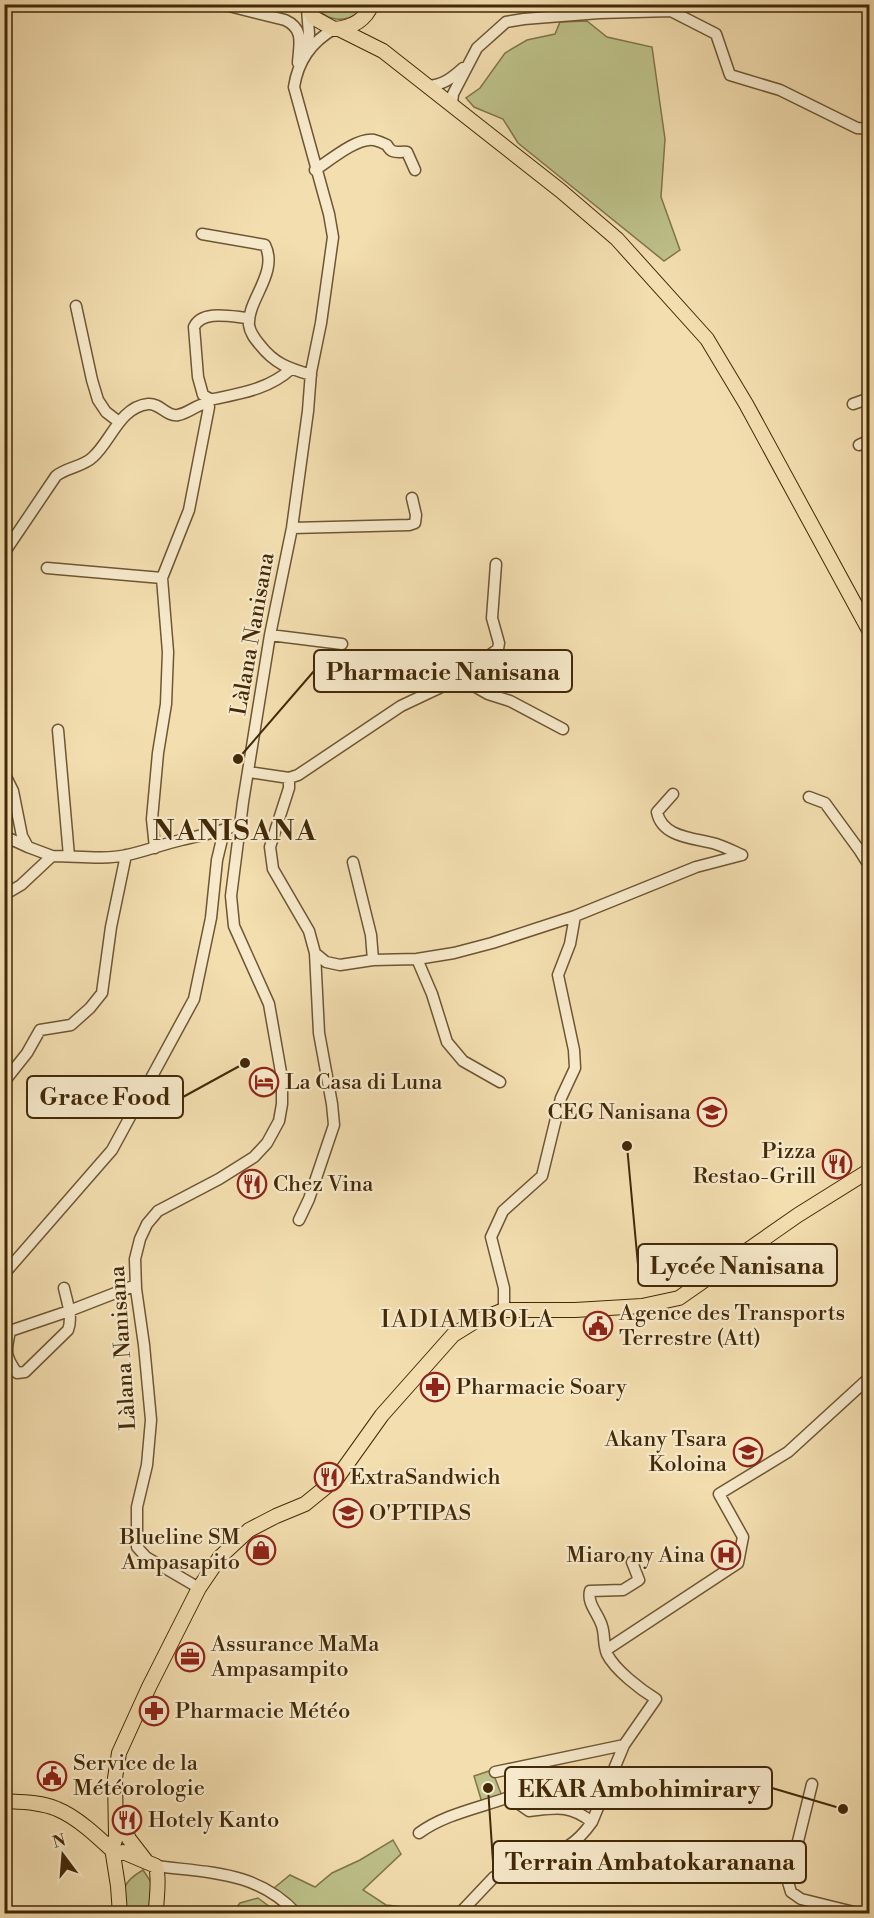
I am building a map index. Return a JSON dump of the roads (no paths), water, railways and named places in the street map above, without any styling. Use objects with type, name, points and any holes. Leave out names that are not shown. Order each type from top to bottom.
[{"type":"main road","points":[[306,7],[319,22],[377,47],[561,191],[616,239],[707,339],[746,404],[870,632]]},
{"type":"main road","points":[[336,29],[356,24],[371,8]]},
{"type":"main road","points":[[371,8],[368,27],[370,36],[377,47]]},
{"type":"main road","points":[[91,1831],[107,1831],[116,1821],[115,1778],[119,1752],[198,1588],[220,1557],[249,1530],[305,1504],[337,1478],[382,1414],[453,1335],[474,1322],[504,1310],[575,1310],[642,1306],[680,1298],[798,1215],[870,1170]]},
{"type":"main road","points":[[4,1800],[57,1809],[119,1848],[151,1864]]},
{"type":"main road","points":[[116,1808],[120,1914]]},
{"type":"main road","points":[[116,1808],[129,1839],[159,1876],[156,1889],[156,1914]]},
{"type":"main road","points":[[91,1831],[108,1857],[118,1886]]},
{"type":"main road","points":[[118,1886],[129,1867],[134,1864],[151,1864]]},
{"type":"street","points":[[4,6],[10,4]]},
{"type":"street","points":[[221,4],[294,24],[299,32],[297,70]]},
{"type":"street","name":"Làlana Nanisana","points":[[198,1588],[146,1557],[137,1547],[136,1507],[147,1465],[151,1420],[135,1259],[147,1224],[158,1211],[219,1179],[254,1157],[267,1143],[279,1121],[282,1104],[282,1078],[269,1004],[234,926],[231,896],[270,635],[292,528],[311,375],[333,237],[329,214],[315,170],[294,87],[297,70],[307,50],[309,34],[306,7]]},
{"type":"street","points":[[452,104],[453,94],[477,48],[506,22],[524,18],[671,11],[716,34],[730,75],[780,90],[857,128],[870,129]]},
{"type":"street","name":"Làlana Nanisana","points":[[307,50],[336,29]]},
{"type":"street","points":[[428,86],[449,80],[468,64]]},
{"type":"street","points":[[315,170],[352,146],[373,140],[387,145],[393,152],[407,152],[415,170]]},
{"type":"street","points":[[202,234],[258,242],[266,247],[268,252],[266,279],[249,318],[252,335],[278,364],[311,375]]},
{"type":"street","points":[[76,306],[98,400],[106,412],[119,422]]},
{"type":"street","points":[[249,318],[210,316],[201,318],[195,323],[198,377],[203,395],[214,399],[266,387],[279,380],[291,369]]},
{"type":"street","points":[[853,404],[870,398]]},
{"type":"street","points":[[4,553],[56,476],[94,457],[119,422],[134,410],[147,404],[155,404],[173,415],[208,403],[189,510],[162,578],[168,652],[166,694],[152,819],[155,849]]},
{"type":"street","points":[[859,446],[870,440]]},
{"type":"street","points":[[292,528],[409,525],[414,523],[416,515],[412,498]]},
{"type":"street","points":[[249,772],[289,778],[308,770],[401,706],[454,681],[498,649],[492,610],[496,564]]},
{"type":"street","points":[[47,568],[162,578]]},
{"type":"street","points":[[270,635],[342,644]]},
{"type":"street","points":[[454,681],[467,682],[488,694],[510,701],[563,729]]},
{"type":"street","points":[[58,730],[69,856]]},
{"type":"street","points":[[4,773],[13,791],[22,836],[27,847]]},
{"type":"street","points":[[289,778],[289,788],[270,847],[273,869],[309,931],[315,953],[319,1033],[334,1125],[309,1199],[299,1220]]},
{"type":"street","points":[[315,953],[326,962],[340,965],[374,960],[417,959],[454,953],[575,916],[696,867],[742,855],[717,844],[669,831],[658,820],[657,812],[673,794]]},
{"type":"street","points":[[809,796],[825,803],[870,867]]},
{"type":"street","points":[[4,836],[52,856],[105,857],[155,849],[178,840],[224,831],[240,824]]},
{"type":"street","points":[[4,1274],[112,1150],[194,999],[211,918],[217,861],[224,831]]},
{"type":"street","points":[[4,1082],[27,1053],[40,1030],[71,1024],[90,1008],[102,993],[111,927],[126,855]]},
{"type":"street","points":[[4,896],[21,885],[52,856]]},
{"type":"street","points":[[353,862],[371,935],[374,960]]},
{"type":"street","points":[[504,1310],[504,1288],[491,1237],[503,1211],[542,1176],[561,1098],[575,1068],[574,1050],[558,975],[570,944],[575,916]]},
{"type":"street","points":[[417,959],[432,994],[447,1042],[463,1061],[500,1082]]},
{"type":"street","points":[[64,1288],[69,1311],[71,1322],[68,1330],[25,1372],[17,1373],[7,1359],[6,1353],[10,1330],[69,1311],[136,1285]]},
{"type":"street","points":[[606,1650],[738,1563],[743,1537],[719,1494],[788,1452],[870,1377]]},
{"type":"street","points":[[459,1914],[494,1877],[576,1841],[592,1822],[624,1745],[656,1699],[620,1670],[606,1650],[602,1626],[588,1599],[590,1591],[623,1590],[639,1580],[632,1562]]},
{"type":"street","points":[[495,1772],[624,1745]]},
{"type":"street","points":[[812,1784],[789,1882],[791,1892],[801,1899],[864,1914],[870,1908]]},
{"type":"street","points":[[419,1833],[432,1824],[454,1815],[509,1797],[529,1811],[558,1808],[579,1812],[592,1822]]},
{"type":"street","points":[[151,1864],[243,1879],[268,1889],[297,1914]]},
{"type":"place","name":"Pharmacie Nanisana","points":[[238,759]]},
{"type":"place","name":"Grace Food","points":[[245,1063]]},
{"type":"place","name":"La Casa di Luna","points":[[264,1082]]},
{"type":"place","name":"CEG Nanisana","points":[[712,1112]]},
{"type":"place","name":"Lycée Nanisana","points":[[627,1146]]},
{"type":"place","name":"Pizza Restao-Grill","points":[[837,1164]]},
{"type":"place","name":"Chez Vina","points":[[252,1184]]},
{"type":"place","name":"Agence des Transports Terrestre (Att)","points":[[598,1326]]},
{"type":"place","name":"Pharmacie Soary","points":[[435,1387]]},
{"type":"place","name":"Akany Tsara Koloina","points":[[748,1452]]},
{"type":"place","name":"ExtraSandwich","points":[[329,1477]]},
{"type":"place","name":"O'PTIPAS","points":[[348,1513]]},
{"type":"place","name":"Blueline SM Ampasapito","points":[[261,1550]]},
{"type":"place","name":"Miaro ny Aina","points":[[726,1555]]},
{"type":"place","name":"Assurance MaMa Ampasampito","points":[[190,1657]]},
{"type":"place","name":"Pharmacie Météo","points":[[154,1711]]},
{"type":"place","name":"Service de la Météorologie","points":[[52,1776]]},
{"type":"place","name":"Terrain Ambatokaranana","points":[[488,1788]]},
{"type":"place","name":"EKAR Ambohimirary","points":[[843,1809]]},
{"type":"place","name":"Hotely Kanto","points":[[127,1820]]},
{"type":"district","name":"NANISANA","points":[[235,831]]},
{"type":"district","name":"IADIAMBOLA","points":[[468,1320]]}]
